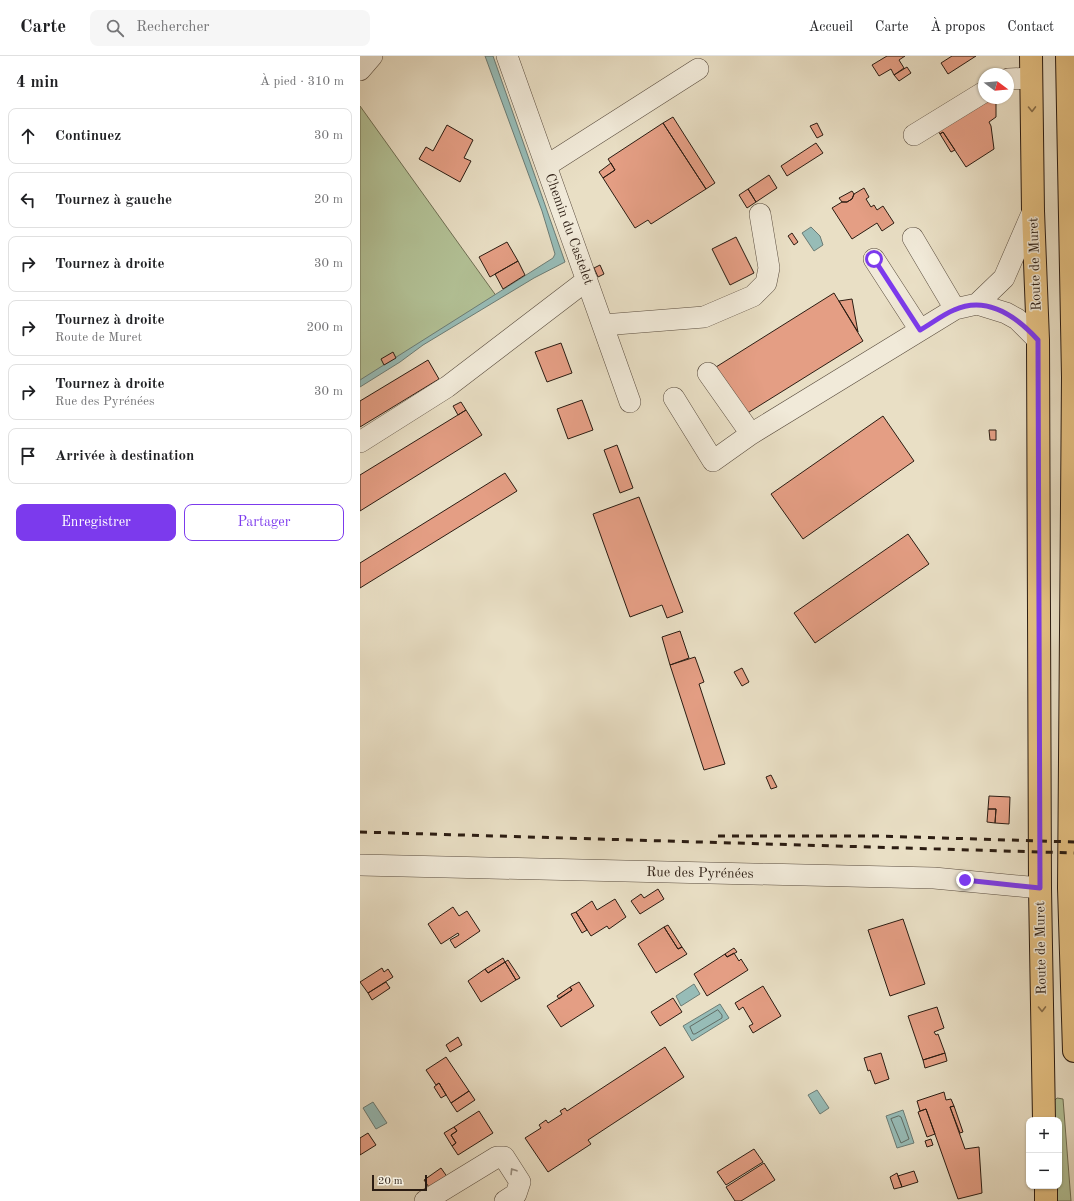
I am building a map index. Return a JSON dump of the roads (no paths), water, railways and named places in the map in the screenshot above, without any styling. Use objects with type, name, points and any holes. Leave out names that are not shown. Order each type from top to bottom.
[{"type":"main road","name":"Route de Muret","points":[[1031,56],[1033,211],[1038,340],[1040,888],[1044,1117]]},
{"type":"main road","points":[[1067,56],[1073,377],[1069,888],[1074,1051]]},
{"type":"main road","points":[[1046,1189],[1046,1201]]},
{"type":"street","points":[[360,70],[372,56]]},
{"type":"street","name":"Chemin du Castelet","points":[[507,56],[630,402]]},
{"type":"street","points":[[546,166],[698,69]]},
{"type":"street","points":[[1014,79],[1031,78]]},
{"type":"street","points":[[914,136],[978,96]]},
{"type":"street","points":[[977,304],[1004,278],[1033,211]]},
{"type":"street","points":[[603,326],[704,318],[753,296],[766,283],[769,268],[760,214]]},
{"type":"street","points":[[913,238],[955,309]]},
{"type":"street","points":[[874,259],[920,330]]},
{"type":"street","points":[[360,442],[447,387],[587,280]]},
{"type":"street","points":[[674,398],[713,461],[751,434],[955,309],[977,304],[1006,313],[1017,319],[1038,340]]},
{"type":"street","points":[[708,373],[751,434]]},
{"type":"street","name":"Rue des Pyrénées","points":[[360,865],[934,878],[1040,888]]},
{"type":"street","points":[[425,1201],[497,1157],[504,1157],[520,1182],[516,1194],[505,1201]]},
{"type":"water","points":[[485,56],[493,56],[565,262],[534,278],[423,345],[400,362],[360,387],[360,380],[553,258],[555,254],[542,211]]},
{"type":"water","points":[[811,227],[820,236],[823,245],[814,251],[802,233]]},
{"type":"water","points":[[694,984],[700,994],[681,1006],[676,996]]},
{"type":"water","points":[[720,1004],[729,1018],[692,1041],[683,1026]]},
{"type":"water","points":[[817,1090],[829,1108],[820,1114],[808,1095]]},
{"type":"water","points":[[373,1102],[387,1123],[376,1129],[363,1108]]},
{"type":"water","points":[[903,1110],[914,1143],[897,1148],[886,1116]]},
{"type":"railway","points":[[360,832],[1074,853]]},
{"type":"railway","points":[[718,836],[878,836],[1074,842]]}]
